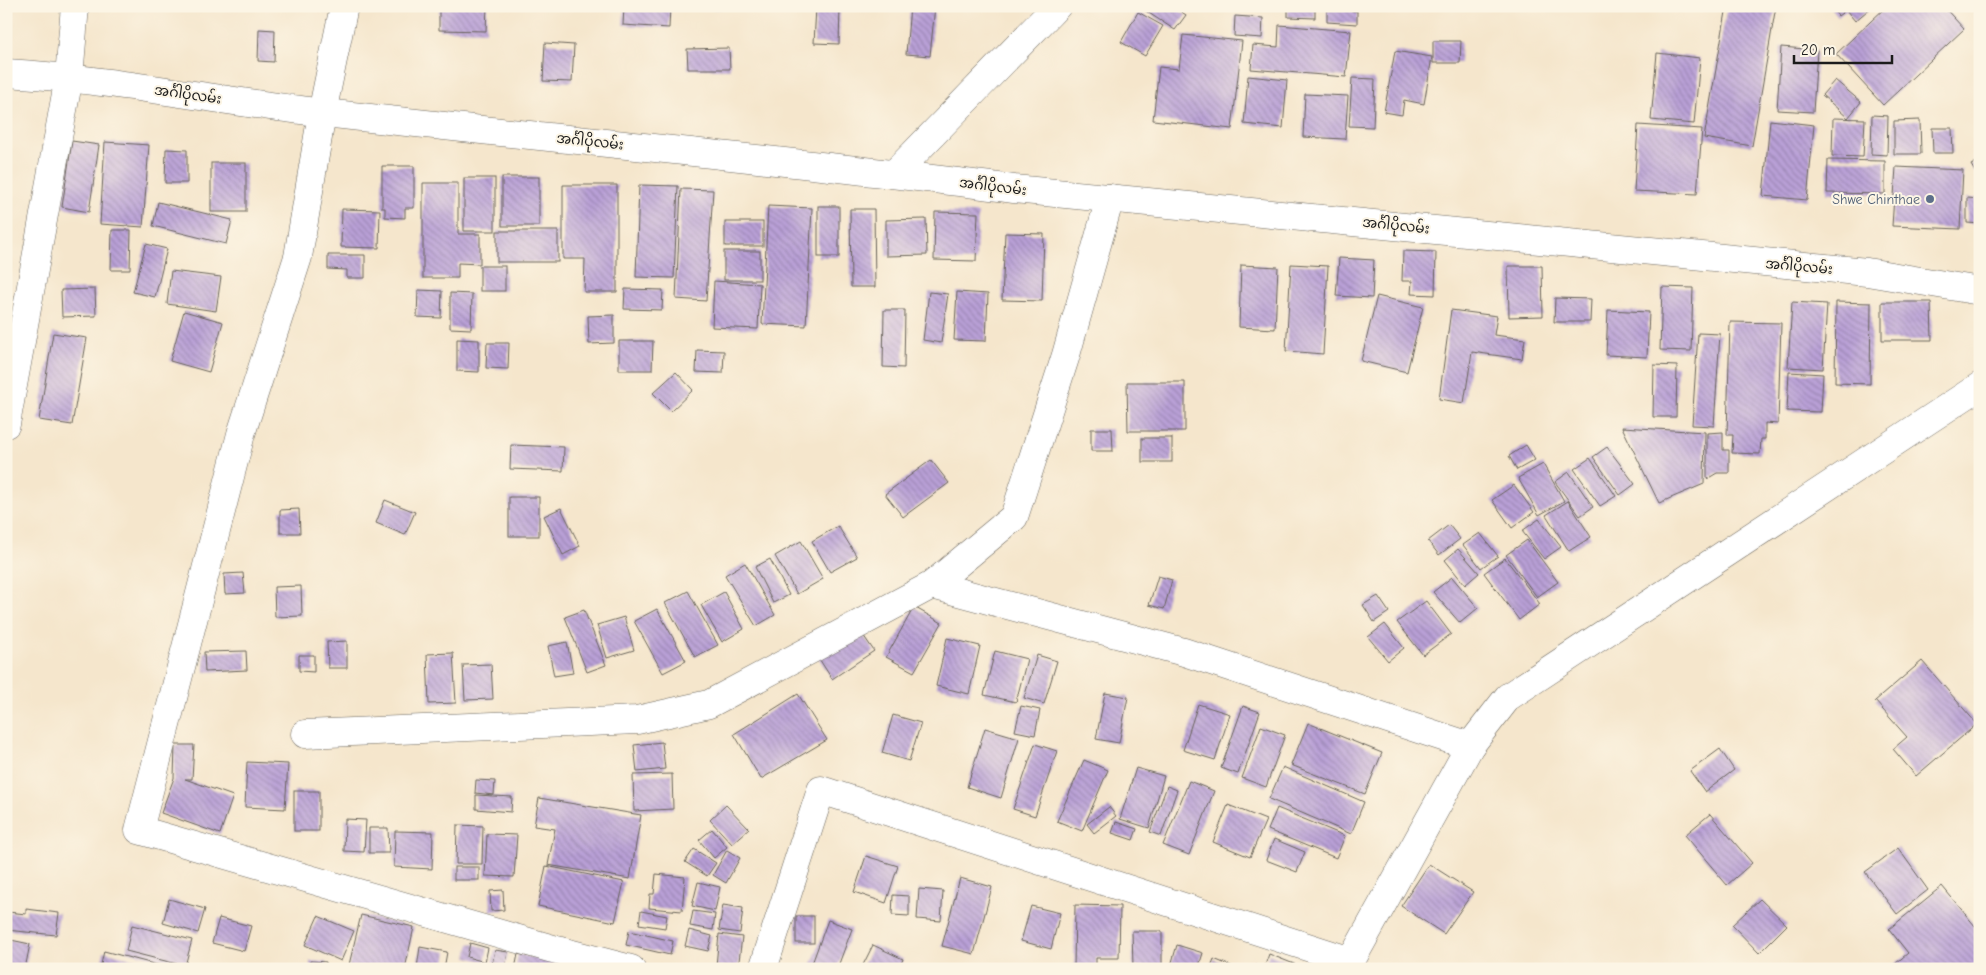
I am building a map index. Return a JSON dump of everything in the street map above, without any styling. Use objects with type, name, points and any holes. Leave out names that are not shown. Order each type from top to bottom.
[{"type":"street","points":[[6,424],[69,77],[75,6]]},
{"type":"street","points":[[344,6],[322,113],[298,257],[241,434],[139,830],[552,949],[631,969]]},
{"type":"street","points":[[895,174],[1057,6]]},
{"type":"street","name":"အင်္ဂါပိုလမ်း","points":[[6,73],[69,77],[322,113],[895,174],[1014,189],[1867,272],[1980,291]]},
{"type":"street","points":[[304,734],[637,720],[709,704],[932,585],[1014,517],[1066,355],[1110,198]]},
{"type":"street","points":[[763,969],[821,790],[1350,965],[1470,746],[1508,697],[1980,386]]},
{"type":"street","points":[[932,585],[1184,652],[1470,746]]},
{"type":"building","points":[[439,6],[487,6],[486,31],[439,30]]},
{"type":"building","points":[[624,6],[670,6],[669,28],[623,25]]},
{"type":"building","points":[[697,6],[721,6],[721,9],[697,8]]},
{"type":"building","points":[[910,6],[935,6],[930,56],[906,54]]},
{"type":"building","points":[[1138,6],[1173,6],[1186,15],[1175,30]]},
{"type":"building","points":[[1727,6],[1776,6],[1752,146],[1704,138]]},
{"type":"building","points":[[1830,6],[1873,6],[1855,21],[1846,10],[1838,16]]},
{"type":"building","points":[[1887,6],[1943,6],[1964,29],[1883,105],[1836,54]]},
{"type":"building","points":[[816,7],[840,8],[839,44],[814,43]]},
{"type":"building","points":[[1288,7],[1315,8],[1315,18],[1288,17]]},
{"type":"building","points":[[1327,9],[1357,11],[1357,24],[1327,22]]},
{"type":"building","points":[[1138,12],[1163,26],[1145,56],[1121,42]]},
{"type":"building","points":[[1235,16],[1263,18],[1262,38],[1234,36]]},
{"type":"building","points":[[1279,25],[1351,31],[1346,77],[1251,69],[1253,45],[1278,47]]},
{"type":"building","points":[[259,29],[275,30],[274,62],[258,61]]},
{"type":"building","points":[[1183,35],[1242,41],[1232,129],[1153,120],[1159,67],[1179,69]]},
{"type":"building","points":[[1433,41],[1461,41],[1460,63],[1433,63]]},
{"type":"building","points":[[545,43],[574,45],[572,82],[543,81]]},
{"type":"building","points":[[1781,47],[1817,50],[1813,112],[1777,110]]},
{"type":"building","points":[[729,48],[730,69],[688,69],[687,49]]},
{"type":"building","points":[[1395,51],[1432,57],[1424,104],[1404,100],[1402,115],[1384,112]]},
{"type":"building","points":[[1657,53],[1700,58],[1694,124],[1651,120]]},
{"type":"building","points":[[1248,76],[1287,80],[1283,128],[1244,124]]},
{"type":"building","points":[[1352,78],[1375,79],[1373,127],[1349,126]]},
{"type":"building","points":[[1835,80],[1861,102],[1848,118],[1822,95]]},
{"type":"building","points":[[1305,94],[1348,96],[1345,139],[1303,137]]},
{"type":"building","points":[[1872,115],[1888,116],[1887,155],[1871,154]]},
{"type":"building","points":[[1833,118],[1865,119],[1863,157],[1832,156]]},
{"type":"building","points":[[1770,120],[1814,125],[1807,200],[1763,196]]},
{"type":"building","points":[[1920,120],[1921,154],[1894,154],[1894,121]]},
{"type":"building","points":[[1638,125],[1702,129],[1697,194],[1634,191]]},
{"type":"building","points":[[1932,128],[1952,128],[1953,153],[1933,153]]},
{"type":"building","points":[[72,141],[99,145],[89,212],[62,207]]},
{"type":"building","points":[[105,142],[149,145],[143,227],[100,224]]},
{"type":"building","points":[[166,149],[187,150],[187,183],[165,183]]},
{"type":"building","points":[[1828,160],[1885,161],[1885,194],[1827,193]]},
{"type":"building","points":[[1980,160],[1980,180],[1971,165]]},
{"type":"building","points":[[211,163],[246,163],[246,212],[211,212]]},
{"type":"building","points":[[382,166],[414,166],[414,208],[405,208],[405,218],[385,217],[385,208],[382,208]]},
{"type":"building","points":[[1896,167],[1963,170],[1960,229],[1892,226]]},
{"type":"building","points":[[502,177],[539,177],[539,226],[502,226]]},
{"type":"building","points":[[464,178],[495,178],[495,231],[464,231]]},
{"type":"building","points":[[423,183],[458,183],[458,234],[480,234],[480,264],[458,263],[458,278],[423,278]]},
{"type":"building","points":[[563,185],[617,185],[617,292],[584,292],[585,259],[563,259]]},
{"type":"building","points":[[639,185],[678,186],[674,278],[636,277]]},
{"type":"building","points":[[681,189],[713,190],[706,301],[676,299]]},
{"type":"building","points":[[1967,198],[1980,199],[1980,224],[1967,223]]},
{"type":"building","points":[[158,202],[232,220],[226,244],[153,226]]},
{"type":"building","points":[[768,206],[812,208],[806,326],[762,324]]},
{"type":"building","points":[[818,206],[839,206],[839,257],[818,257]]},
{"type":"building","points":[[342,209],[380,210],[379,248],[341,247]]},
{"type":"building","points":[[850,209],[874,209],[875,287],[851,287]]},
{"type":"building","points":[[935,212],[978,213],[976,261],[934,260]]},
{"type":"building","points":[[926,219],[927,255],[886,256],[886,220]]},
{"type":"building","points":[[725,222],[763,222],[763,246],[725,246]]},
{"type":"building","points":[[112,230],[131,230],[130,270],[111,270]]},
{"type":"building","points":[[497,231],[558,231],[558,262],[497,262]]},
{"type":"building","points":[[1005,233],[1044,234],[1042,301],[1002,300]]},
{"type":"building","points":[[146,244],[167,249],[155,297],[133,292]]},
{"type":"building","points":[[724,251],[760,251],[760,280],[724,280]]},
{"type":"building","points":[[1403,251],[1436,252],[1435,295],[1411,294],[1412,281],[1402,281]]},
{"type":"building","points":[[328,255],[365,255],[365,278],[347,278],[347,270],[328,269]]},
{"type":"building","points":[[1339,258],[1374,260],[1372,298],[1336,296]]},
{"type":"building","points":[[1291,264],[1328,266],[1323,354],[1286,351]]},
{"type":"building","points":[[1241,265],[1278,267],[1275,329],[1239,327]]},
{"type":"building","points":[[480,266],[505,266],[505,291],[480,291]]},
{"type":"building","points":[[1508,266],[1542,266],[1543,316],[1509,317]]},
{"type":"building","points":[[171,271],[221,277],[216,311],[167,304]]},
{"type":"building","points":[[714,281],[760,284],[758,329],[712,327]]},
{"type":"building","points":[[1662,287],[1693,288],[1691,351],[1660,350]]},
{"type":"building","points":[[95,289],[96,316],[62,317],[61,290]]},
{"type":"building","points":[[625,289],[663,290],[662,310],[624,309]]},
{"type":"building","points":[[418,290],[442,291],[441,318],[417,317]]},
{"type":"building","points":[[929,292],[948,294],[941,343],[923,340]]},
{"type":"building","points":[[957,292],[988,294],[986,341],[954,340]]},
{"type":"building","points":[[450,293],[472,294],[471,329],[450,328]]},
{"type":"building","points":[[1377,296],[1423,307],[1407,372],[1361,361]]},
{"type":"building","points":[[1555,298],[1591,299],[1590,322],[1554,322]]},
{"type":"building","points":[[1792,302],[1827,304],[1823,369],[1788,367]]},
{"type":"building","points":[[1836,302],[1871,303],[1870,384],[1835,383]]},
{"type":"building","points":[[1882,302],[1931,302],[1932,340],[1882,340]]},
{"type":"building","points":[[884,310],[905,310],[904,368],[883,367]]},
{"type":"building","points":[[1451,310],[1497,316],[1494,335],[1525,339],[1522,359],[1472,352],[1464,403],[1439,399]]},
{"type":"building","points":[[1608,310],[1649,312],[1647,357],[1606,355]]},
{"type":"building","points":[[184,311],[223,322],[209,372],[170,361]]},
{"type":"building","points":[[614,315],[614,343],[589,344],[588,316]]},
{"type":"building","points":[[1730,322],[1781,323],[1778,424],[1765,423],[1765,439],[1761,439],[1760,454],[1732,453],[1733,435],[1727,435]]},
{"type":"building","points":[[53,333],[87,338],[72,425],[39,420]]},
{"type":"building","points":[[1698,333],[1720,334],[1714,426],[1692,425]]},
{"type":"building","points":[[457,339],[479,340],[479,372],[457,371]]},
{"type":"building","points":[[619,341],[653,341],[652,370],[619,370]]},
{"type":"building","points":[[487,343],[509,343],[508,369],[486,368]]},
{"type":"building","points":[[697,350],[724,351],[723,373],[696,372]]},
{"type":"building","points":[[1654,365],[1677,366],[1676,417],[1653,417]]},
{"type":"building","points":[[676,372],[693,390],[671,411],[653,393]]},
{"type":"building","points":[[1789,372],[1823,374],[1821,412],[1787,411]]},
{"type":"building","points":[[1127,382],[1185,382],[1185,431],[1128,431]]},
{"type":"building","points":[[1622,427],[1705,432],[1704,484],[1659,503]]},
{"type":"building","points":[[1091,429],[1112,429],[1113,451],[1091,451]]},
{"type":"building","points":[[1723,432],[1723,450],[1729,450],[1729,473],[1717,473],[1707,479],[1707,433]]},
{"type":"building","points":[[1142,438],[1172,438],[1172,462],[1142,462]]},
{"type":"building","points":[[511,445],[564,447],[563,471],[510,469]]},
{"type":"building","points":[[1526,445],[1535,460],[1517,470],[1509,456]]},
{"type":"building","points":[[1607,447],[1635,484],[1620,495],[1593,457]]},
{"type":"building","points":[[1590,458],[1616,496],[1600,506],[1574,469]]},
{"type":"building","points":[[931,460],[949,483],[903,517],[885,494]]},
{"type":"building","points":[[1543,464],[1564,501],[1539,515],[1518,478]]},
{"type":"building","points":[[1569,472],[1593,507],[1580,516],[1555,482]]},
{"type":"building","points":[[1514,485],[1534,512],[1512,528],[1492,500]]},
{"type":"building","points":[[509,497],[539,497],[539,536],[509,536]]},
{"type":"building","points":[[385,500],[415,512],[405,535],[376,523]]},
{"type":"building","points":[[1568,501],[1591,537],[1569,551],[1546,515]]},
{"type":"building","points":[[561,508],[580,546],[563,555],[544,516]]},
{"type":"building","points":[[299,509],[300,533],[280,533],[280,510]]},
{"type":"building","points":[[1539,519],[1561,547],[1544,559],[1522,531]]},
{"type":"building","points":[[1449,525],[1460,539],[1439,555],[1428,541]]},
{"type":"building","points":[[838,526],[857,557],[830,572],[812,541]]},
{"type":"building","points":[[1480,533],[1498,556],[1481,568],[1463,545]]},
{"type":"building","points":[[1527,540],[1558,582],[1537,597],[1506,555]]},
{"type":"building","points":[[801,541],[823,579],[797,594],[775,556]]},
{"type":"building","points":[[1458,549],[1479,573],[1465,585],[1445,560]]},
{"type":"building","points":[[1505,558],[1540,604],[1519,620],[1484,573]]},
{"type":"building","points":[[770,559],[789,595],[773,603],[755,567]]},
{"type":"building","points":[[745,563],[775,615],[756,626],[725,575]]},
{"type":"building","points":[[243,573],[245,593],[225,594],[224,574]]},
{"type":"building","points":[[1158,576],[1172,580],[1164,609],[1149,605]]},
{"type":"building","points":[[1452,577],[1478,608],[1460,623],[1433,592]]},
{"type":"building","points":[[301,586],[302,616],[275,617],[274,587]]},
{"type":"building","points":[[688,591],[718,645],[695,657],[665,603]]},
{"type":"building","points":[[724,592],[744,629],[722,642],[701,605]]},
{"type":"building","points":[[1378,596],[1389,612],[1374,622],[1363,605]]},
{"type":"building","points":[[1426,601],[1451,634],[1423,655],[1397,622]]},
{"type":"building","points":[[914,607],[942,623],[914,672],[886,657]]},
{"type":"building","points":[[657,609],[686,661],[663,673],[634,621]]},
{"type":"building","points":[[584,610],[606,665],[587,672],[565,617]]},
{"type":"building","points":[[624,617],[634,650],[607,658],[597,625]]},
{"type":"building","points":[[1385,624],[1404,648],[1388,661],[1368,637]]},
{"type":"building","points":[[857,626],[874,651],[832,679],[816,654]]},
{"type":"building","points":[[947,638],[980,646],[969,694],[936,686]]},
{"type":"building","points":[[347,641],[347,668],[328,668],[327,642]]},
{"type":"building","points":[[567,642],[573,673],[554,676],[548,646]]},
{"type":"building","points":[[246,651],[247,670],[205,672],[204,652]]},
{"type":"building","points":[[995,651],[1027,659],[1016,702],[984,695]]},
{"type":"building","points":[[453,653],[456,703],[429,704],[427,654]]},
{"type":"building","points":[[299,655],[314,655],[314,672],[299,671]]},
{"type":"building","points":[[1037,655],[1057,661],[1044,704],[1024,698]]},
{"type":"building","points":[[1922,661],[1977,724],[1916,776],[1893,749],[1907,737],[1875,701]]},
{"type":"building","points":[[491,664],[493,699],[465,700],[463,665]]},
{"type":"building","points":[[1105,693],[1128,697],[1119,743],[1096,739]]},
{"type":"building","points":[[798,694],[827,740],[761,779],[734,734]]},
{"type":"building","points":[[1198,704],[1230,714],[1215,760],[1183,750]]},
{"type":"building","points":[[1021,706],[1040,710],[1035,735],[1015,731]]},
{"type":"building","points":[[1243,706],[1260,712],[1238,774],[1221,768]]},
{"type":"building","points":[[893,715],[921,723],[909,761],[882,753]]},
{"type":"building","points":[[1308,723],[1382,753],[1365,794],[1291,765]]},
{"type":"building","points":[[1261,726],[1285,735],[1266,787],[1242,778]]},
{"type":"building","points":[[985,728],[1019,738],[1001,798],[967,787]]},
{"type":"building","points":[[662,742],[665,769],[637,772],[634,745]]},
{"type":"building","points":[[1035,744],[1057,751],[1035,816],[1013,809]]},
{"type":"building","points":[[175,745],[194,745],[192,779],[185,779],[233,796],[220,834],[161,813],[174,778]]},
{"type":"building","points":[[1720,749],[1734,770],[1705,792],[1690,771]]},
{"type":"building","points":[[1084,760],[1108,770],[1082,831],[1057,821]]},
{"type":"building","points":[[247,762],[288,764],[285,809],[245,807]]},
{"type":"building","points":[[1283,767],[1364,802],[1351,834],[1269,799]]},
{"type":"building","points":[[1136,768],[1164,776],[1149,828],[1120,819]]},
{"type":"building","points":[[672,774],[673,809],[634,811],[633,775]]},
{"type":"building","points":[[476,780],[495,781],[494,795],[475,793]]},
{"type":"building","points":[[1189,781],[1214,791],[1189,855],[1163,845]]},
{"type":"building","points":[[1167,786],[1177,790],[1161,836],[1150,832]]},
{"type":"building","points":[[294,791],[319,791],[319,831],[294,831]]},
{"type":"building","points":[[476,795],[512,797],[511,812],[476,809]]},
{"type":"building","points":[[539,798],[641,815],[630,879],[548,865],[555,829],[534,826]]},
{"type":"building","points":[[726,805],[749,829],[732,844],[710,820]]},
{"type":"building","points":[[1228,805],[1266,820],[1250,857],[1213,842]]},
{"type":"building","points":[[1109,807],[1116,816],[1094,833],[1087,824]]},
{"type":"building","points":[[1277,808],[1345,836],[1336,858],[1268,830]]},
{"type":"building","points":[[1710,814],[1752,863],[1727,885],[1685,835]]},
{"type":"building","points":[[345,819],[366,820],[364,852],[344,851]]},
{"type":"building","points":[[1116,822],[1137,829],[1133,840],[1112,833]]},
{"type":"building","points":[[457,825],[483,826],[482,864],[456,864]]},
{"type":"building","points":[[369,828],[388,828],[389,853],[369,853]]},
{"type":"building","points":[[712,829],[727,847],[714,858],[699,840]]},
{"type":"building","points":[[395,831],[433,832],[432,869],[394,867]]},
{"type":"building","points":[[487,834],[517,835],[514,877],[485,876]]},
{"type":"building","points":[[1274,839],[1305,852],[1297,872],[1266,860]]},
{"type":"building","points":[[1898,848],[1928,890],[1897,914],[1865,872]]},
{"type":"building","points":[[694,849],[716,863],[707,876],[685,862]]},
{"type":"building","points":[[727,850],[740,858],[726,883],[713,875]]},
{"type":"building","points":[[866,856],[898,866],[886,903],[854,892]]},
{"type":"building","points":[[1429,864],[1473,892],[1444,934],[1401,906]]},
{"type":"building","points":[[546,866],[624,882],[615,922],[538,906]]},
{"type":"building","points":[[454,867],[479,867],[479,880],[454,880]]},
{"type":"building","points":[[656,874],[685,877],[682,911],[649,908],[650,894],[654,894]]},
{"type":"building","points":[[960,878],[992,887],[974,954],[942,946]]},
{"type":"building","points":[[698,882],[720,887],[715,911],[692,906]]},
{"type":"building","points":[[1942,886],[1980,932],[1980,963],[1973,969],[1889,969],[1908,953],[1889,929]]},
{"type":"building","points":[[919,889],[943,891],[941,921],[917,919]]},
{"type":"building","points":[[503,890],[504,910],[491,911],[490,891]]},
{"type":"building","points":[[893,895],[909,896],[909,916],[892,915]]},
{"type":"building","points":[[169,899],[205,909],[198,933],[163,923]]},
{"type":"building","points":[[1760,899],[1787,925],[1759,953],[1732,925]]},
{"type":"building","points":[[723,905],[743,908],[740,933],[719,930]]},
{"type":"building","points":[[1075,905],[1120,906],[1119,958],[1096,958],[1096,969],[1074,969]]},
{"type":"building","points":[[1031,906],[1060,913],[1051,949],[1021,941]]},
{"type":"building","points":[[26,909],[59,913],[56,935],[6,930],[8,912],[26,914]]},
{"type":"building","points":[[641,911],[667,916],[665,928],[639,924]]},
{"type":"building","points":[[693,911],[715,914],[713,930],[690,926]]},
{"type":"building","points":[[361,915],[414,927],[405,969],[348,969]]},
{"type":"building","points":[[318,916],[354,931],[341,961],[305,945]]},
{"type":"building","points":[[796,916],[814,916],[814,943],[796,943]]},
{"type":"building","points":[[219,918],[251,926],[244,951],[212,943]]},
{"type":"building","points":[[828,920],[852,929],[837,969],[810,969]]},
{"type":"building","points":[[132,925],[192,940],[185,966],[126,951]]},
{"type":"building","points":[[689,930],[712,936],[708,951],[685,946]]},
{"type":"building","points":[[629,931],[673,941],[670,955],[626,945]]},
{"type":"building","points":[[1132,931],[1162,931],[1162,967],[1133,967]]},
{"type":"building","points":[[719,934],[742,937],[738,969],[716,966]]},
{"type":"building","points":[[6,939],[30,944],[25,969],[6,969]]},
{"type":"building","points":[[470,943],[488,948],[485,962],[467,957]]},
{"type":"building","points":[[873,945],[903,959],[899,969],[861,969]]},
{"type":"building","points":[[1177,945],[1203,953],[1198,969],[1170,969]]},
{"type":"building","points":[[420,947],[447,952],[444,969],[417,968]]},
{"type":"building","points":[[495,950],[508,952],[505,969],[491,969]]},
{"type":"building","points":[[104,951],[165,967],[164,969],[100,969]]},
{"type":"building","points":[[518,954],[557,963],[555,969],[515,969]]},
{"type":"building","points":[[1269,954],[1299,966],[1297,969],[1254,969],[1256,965],[1264,968]]},
{"type":"building","points":[[1214,959],[1238,969],[1210,969]]},
{"type":"building","points":[[310,961],[326,962],[326,969],[310,969]]},
{"type":"place","name":"Shwe Chinthae","points":[[1930,199]]}]
